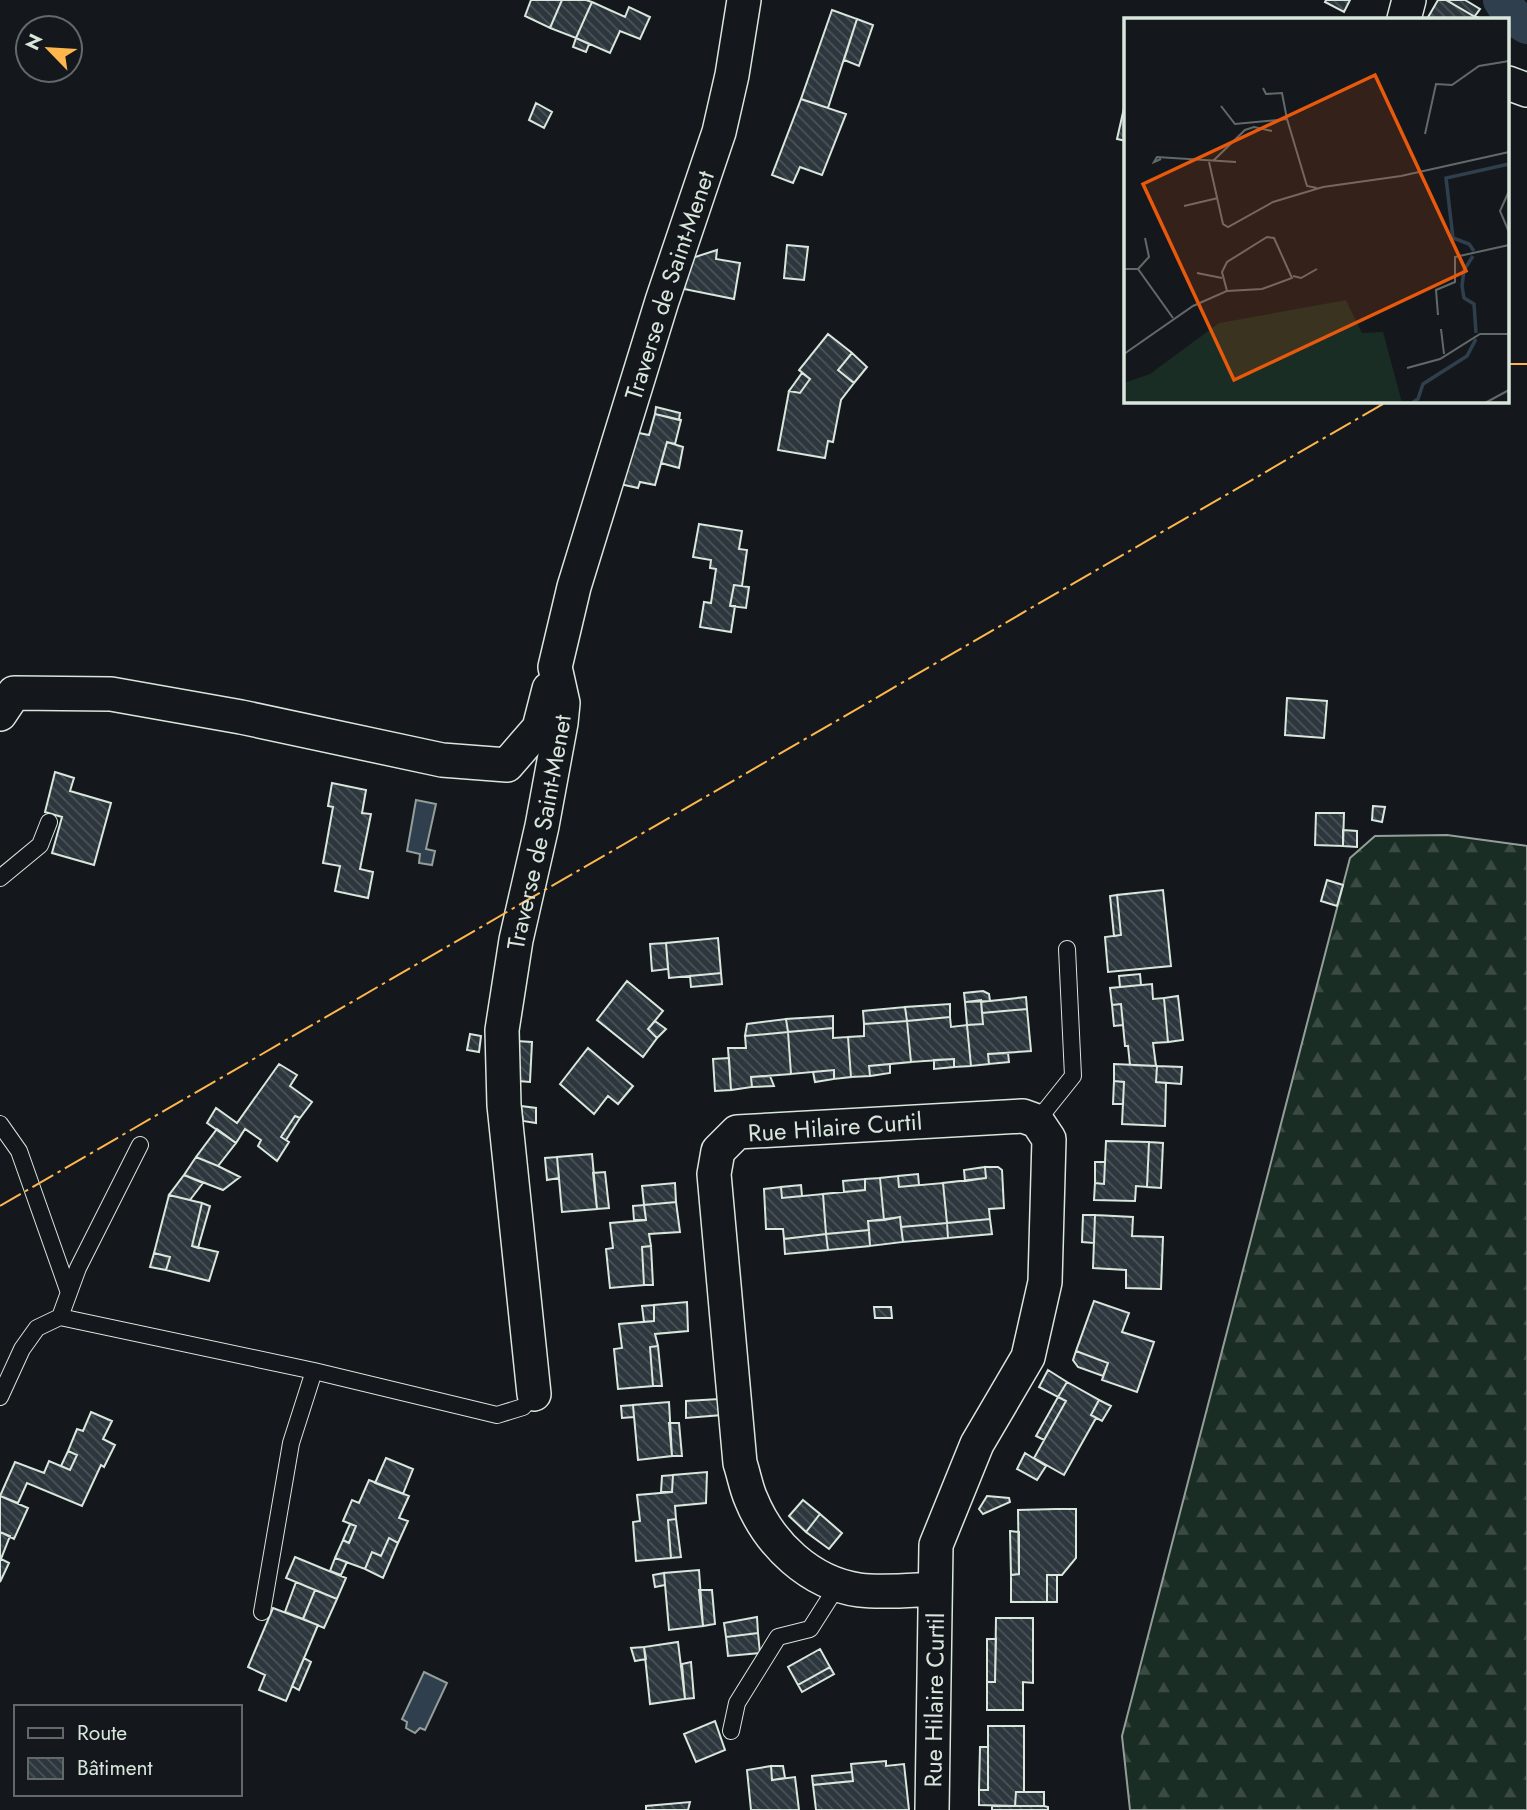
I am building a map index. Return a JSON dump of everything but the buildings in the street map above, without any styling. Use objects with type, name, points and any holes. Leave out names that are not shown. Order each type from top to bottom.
[{"type":"street","name":"Traverse de Saint-Menet","points":[[534,1394],[504,1105],[502,1030],[516,940],[542,826],[561,723],[562,703],[555,667],[573,587],[599,499],[719,132],[732,75],[744,0]]},
{"type":"street","points":[[1404,18],[1409,0]]},
{"type":"street","points":[[1510,84],[1527,90]]},
{"type":"street","points":[[5,699],[111,694],[241,717],[442,760],[507,765],[539,728],[555,667]]},
{"type":"street","name":"Rue Hilaire Curtil","points":[[932,1810],[936,1545],[977,1444],[1028,1357],[1045,1282],[1049,1139],[1037,1121],[1023,1115],[737,1132],[718,1151],[713,1174],[740,1463],[751,1501],[776,1543],[803,1568],[838,1585],[860,1590],[935,1589]]},
{"type":"lane","points":[[0,878],[40,845],[49,822]]},
{"type":"lane","points":[[1037,1121],[1073,1076],[1068,949]]},
{"type":"lane","points":[[0,1124],[19,1151],[68,1290]]},
{"type":"lane","points":[[60,1317],[68,1290],[140,1145]]},
{"type":"lane","points":[[0,1397],[22,1349],[37,1328],[60,1317],[314,1371],[497,1415],[523,1408],[534,1394]]},
{"type":"lane","points":[[262,1612],[291,1443],[314,1371]]},
{"type":"lane","points":[[731,1731],[737,1703],[778,1637],[810,1629],[838,1585]]},
{"type":"green space","points":[[1447,835],[1527,846],[1527,1810],[1130,1810],[1122,1736],[1350,858],[1375,836]]},
{"type":"water","points":[[416,800],[436,804],[426,849],[435,851],[432,865],[419,863],[420,854],[407,851]]},
{"type":"water","points":[[424,1672],[447,1683],[425,1730],[420,1728],[415,1733],[406,1728],[407,1722],[402,1719]]},
{"type":"waterway","points":[[1502,0],[1512,16],[1527,25]]},
{"type":"power","points":[[1510,364],[1527,364]]},
{"type":"power","points":[[0,1206],[1386,402]]}]
